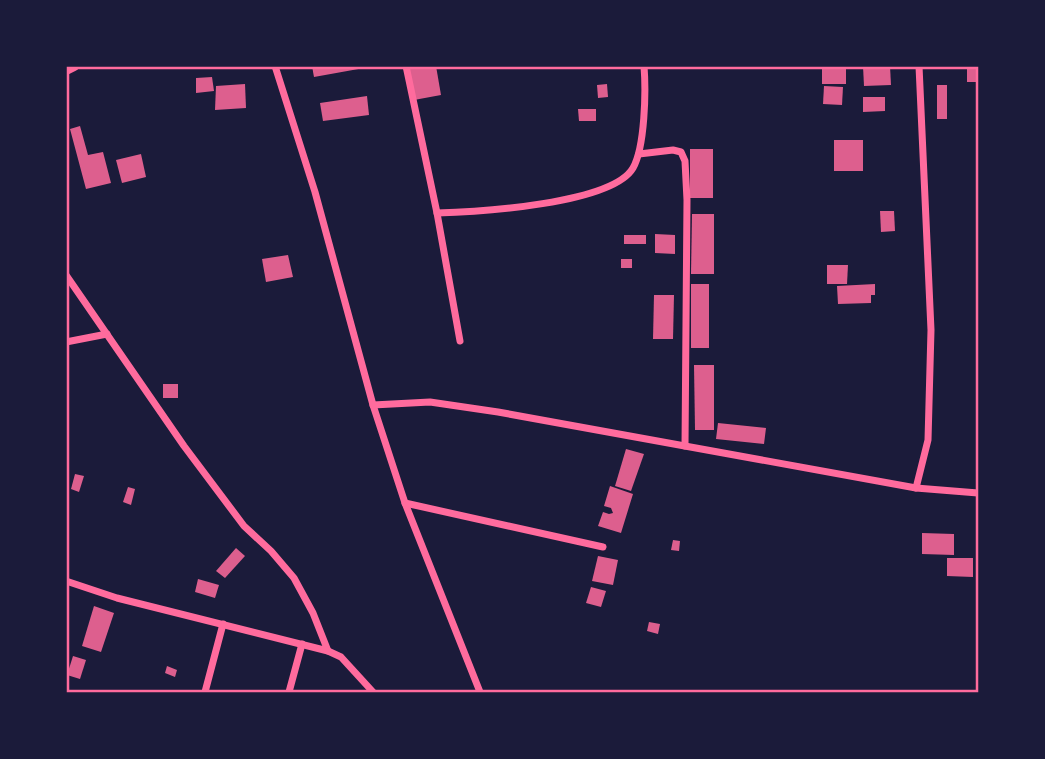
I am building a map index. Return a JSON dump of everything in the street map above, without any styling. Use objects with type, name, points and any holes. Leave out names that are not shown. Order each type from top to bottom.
[{"type":"main road","points":[[66,70],[74,66]]},
{"type":"street","points":[[275,66],[315,192],[373,405],[405,503],[480,692]]},
{"type":"street","points":[[406,66],[460,341]]},
{"type":"street","points":[[437,214],[520,208],[583,194],[611,186],[624,179],[639,154],[646,89],[644,66]]},
{"type":"street","points":[[916,488],[928,440],[930,330],[919,66]]},
{"type":"street","points":[[639,154],[673,150],[681,152],[685,161],[685,446]]},
{"type":"street","points":[[66,275],[184,446],[244,526],[271,551],[294,578],[313,613],[328,651]]},
{"type":"street","points":[[66,342],[107,334]]},
{"type":"street","points":[[373,405],[430,402],[916,488],[978,493]]},
{"type":"street","points":[[405,503],[603,547]]},
{"type":"street","points":[[66,581],[117,598],[328,651],[341,657],[373,692]]},
{"type":"street","points":[[205,692],[223,624]]},
{"type":"street","points":[[289,692],[302,644]]},
{"type":"building","points":[[312,66],[363,66],[364,68],[314,77]]},
{"type":"building","points":[[408,66],[436,66],[441,95],[414,100]]},
{"type":"building","points":[[863,66],[890,66],[891,85],[864,86]]},
{"type":"building","points":[[822,68],[846,68],[846,84],[822,84]]},
{"type":"building","points":[[967,69],[977,69],[977,82],[967,82]]},
{"type":"building","points":[[212,77],[214,91],[196,93],[196,78]]},
{"type":"building","points":[[245,84],[246,108],[215,110],[216,86]]},
{"type":"building","points":[[607,84],[608,97],[598,98],[597,85]]},
{"type":"building","points":[[937,85],[947,85],[947,119],[937,119]]},
{"type":"building","points":[[824,86],[843,87],[842,105],[823,104]]},
{"type":"building","points":[[367,96],[369,115],[323,121],[320,103]]},
{"type":"building","points":[[863,97],[885,97],[885,111],[863,112]]},
{"type":"building","points":[[578,109],[596,109],[596,121],[579,121]]},
{"type":"building","points":[[80,126],[88,155],[103,152],[111,183],[86,189],[70,129]]},
{"type":"building","points":[[834,140],[863,140],[863,171],[834,171]]},
{"type":"building","points":[[690,149],[713,149],[713,198],[690,198]]},
{"type":"building","points":[[141,154],[146,177],[122,183],[116,160]]},
{"type":"building","points":[[880,211],[894,211],[895,231],[881,232]]},
{"type":"building","points":[[692,214],[714,214],[714,274],[691,274]]},
{"type":"building","points":[[655,234],[675,235],[675,254],[655,253]]},
{"type":"building","points":[[624,235],[646,235],[646,244],[624,244]]},
{"type":"building","points":[[288,255],[293,277],[266,282],[262,259]]},
{"type":"building","points":[[621,259],[632,259],[632,268],[621,268]]},
{"type":"building","points":[[827,265],[848,265],[847,284],[827,284]]},
{"type":"building","points":[[691,284],[709,284],[709,348],[691,348]]},
{"type":"building","points":[[875,284],[875,295],[871,295],[871,303],[838,304],[837,286]]},
{"type":"building","points":[[654,295],[674,295],[673,339],[653,339]]},
{"type":"building","points":[[694,365],[714,365],[714,430],[695,430]]},
{"type":"building","points":[[163,384],[178,384],[178,398],[163,398]]},
{"type":"building","points":[[718,423],[766,428],[764,444],[716,439]]},
{"type":"building","points":[[626,449],[644,454],[631,491],[615,486]]},
{"type":"building","points":[[75,474],[84,476],[79,492],[71,489]]},
{"type":"building","points":[[610,486],[633,494],[621,533],[598,526],[603,512],[613,513],[611,508],[604,506]]},
{"type":"building","points":[[128,487],[135,489],[131,505],[123,502]]},
{"type":"building","points":[[922,533],[954,534],[954,555],[922,554]]},
{"type":"building","points":[[673,540],[680,541],[679,551],[671,550]]},
{"type":"building","points":[[236,548],[245,556],[225,578],[216,571]]},
{"type":"building","points":[[598,556],[618,560],[613,585],[592,581]]},
{"type":"building","points":[[947,558],[973,558],[973,577],[947,576]]},
{"type":"building","points":[[198,579],[219,585],[215,598],[195,592]]},
{"type":"building","points":[[591,587],[606,591],[601,607],[586,603]]},
{"type":"building","points":[[94,606],[114,613],[101,652],[82,646]]},
{"type":"building","points":[[649,622],[660,624],[658,634],[647,631]]},
{"type":"building","points":[[73,656],[86,660],[80,679],[67,675]]},
{"type":"building","points":[[167,666],[177,670],[175,677],[165,673]]}]
